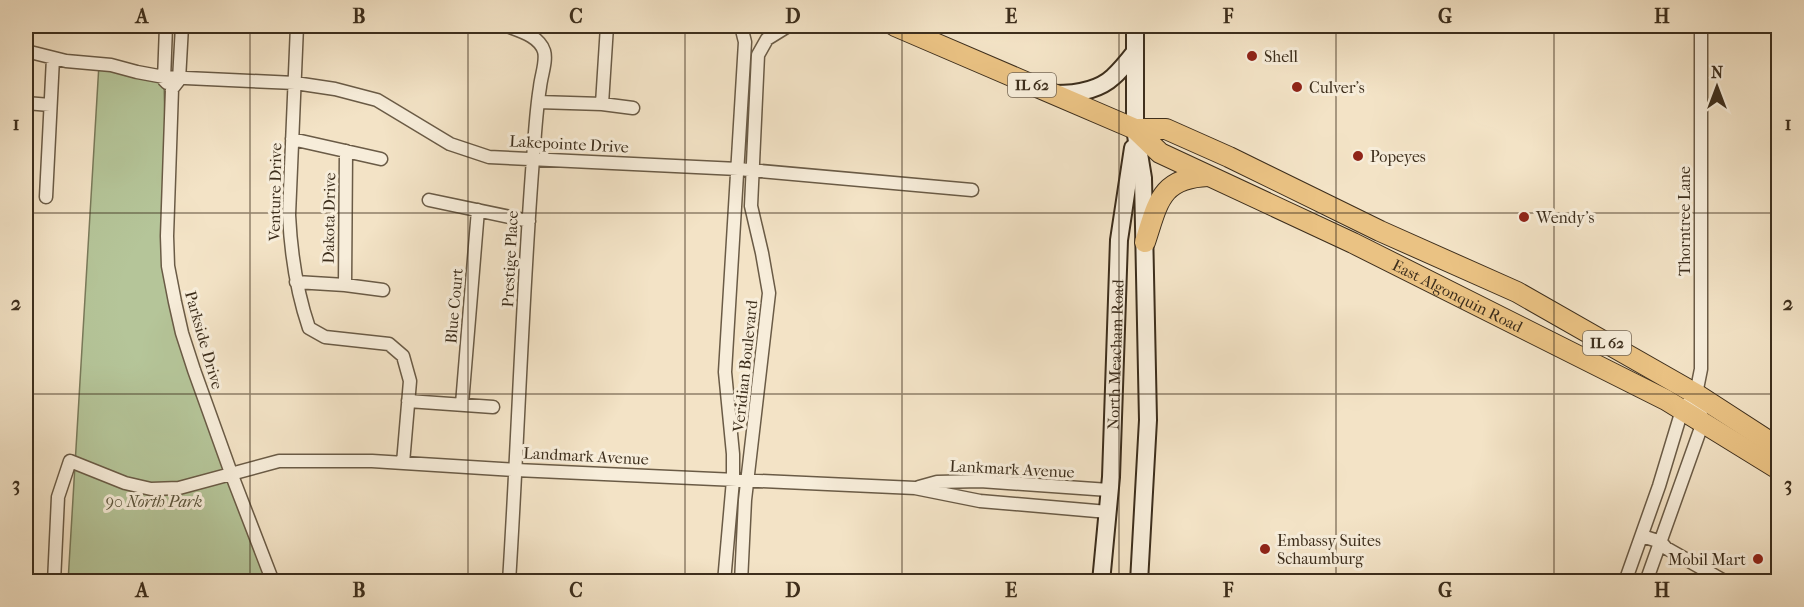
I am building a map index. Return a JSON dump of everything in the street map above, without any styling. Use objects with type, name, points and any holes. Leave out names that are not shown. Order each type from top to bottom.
[{"type":"main road","name":"East Algonquin Road","points":[[895,26],[1135,129],[1160,153],[1414,273],[1666,400],[1779,469]]},
{"type":"main road","name":"North Meacham Road","points":[[1101,582],[1110,490],[1119,240],[1135,129],[1135,26]]},
{"type":"main road","points":[[1054,94],[1074,93],[1098,87],[1113,78],[1135,52]]},
{"type":"main road","name":"East Algonquin Road","points":[[1135,129],[1166,129],[1229,157],[1390,236],[1517,292],[1696,394],[1779,447]]},
{"type":"main road","name":"North Meacham Road","points":[[1135,129],[1143,178],[1148,420],[1139,582]]},
{"type":"main road","points":[[1145,242],[1159,201],[1165,192],[1181,180],[1209,176]]},
{"type":"street","points":[[166,26],[164,80],[172,90],[180,78],[183,26]]},
{"type":"street","name":"Venture Drive","points":[[296,26],[289,214],[290,241],[298,297],[309,328],[326,337],[389,344],[403,356],[410,381],[403,463]]},
{"type":"street","name":"Prestige Place","points":[[507,26],[530,36],[544,51],[533,159],[509,582]]},
{"type":"street","points":[[602,104],[607,26]]},
{"type":"street","name":"Veridian Boulevard","points":[[724,582],[733,480],[733,454],[725,372],[745,42],[741,26]]},
{"type":"street","name":"Veridian Boulevard","points":[[741,582],[745,500],[769,293],[751,206],[758,56],[767,39],[788,26]]},
{"type":"street","name":"Thorntree Lane","points":[[1696,394],[1701,369],[1701,26]]},
{"type":"street","points":[[26,51],[66,61],[111,66],[164,77]]},
{"type":"street","points":[[46,197],[53,58]]},
{"type":"street","name":"Lakepointe Drive","points":[[164,77],[295,83],[336,89],[377,100],[450,144],[489,156],[738,169],[972,190]]},
{"type":"street","name":"Parkside Drive","points":[[172,90],[168,266],[182,333],[231,473],[273,582]]},
{"type":"street","points":[[538,102],[602,104],[633,108]]},
{"type":"street","points":[[26,103],[50,105]]},
{"type":"street","name":"Dakota Drive","points":[[292,138],[381,159]]},
{"type":"street","name":"Dakota Drive","points":[[345,285],[346,151]]},
{"type":"street","points":[[429,200],[529,221]]},
{"type":"street","name":"Blue Court","points":[[462,404],[478,210]]},
{"type":"street","name":"Dakota Drive","points":[[296,282],[383,290]]},
{"type":"street","points":[[1625,582],[1682,410],[1696,394]]},
{"type":"street","points":[[1646,582],[1702,422],[1696,394]]},
{"type":"street","points":[[408,401],[493,406]]},
{"type":"street","name":"Landmark Avenue","points":[[54,582],[58,497],[70,461],[125,483],[151,489],[179,488],[279,461],[372,461],[516,470],[915,488],[980,501],[1108,512]]},
{"type":"street","name":"Lankmark Avenue","points":[[915,488],[937,482],[980,481],[1110,490]]},
{"type":"street","points":[[1642,536],[1661,542],[1666,548],[1726,582]]},
{"type":"green space","name":"90 North Park","points":[[99,64],[164,77],[167,236],[175,302],[273,581],[68,582]]},
{"type":"place","name":"Shell","points":[[1252,56]]},
{"type":"place","name":"Culver's","points":[[1297,87]]},
{"type":"place","name":"Popeyes","points":[[1358,156]]},
{"type":"place","name":"Wendy's","points":[[1524,217]]},
{"type":"place","name":"Embassy Suites Schaumburg","points":[[1265,549]]},
{"type":"place","name":"Mobil Mart","points":[[1758,559]]}]
